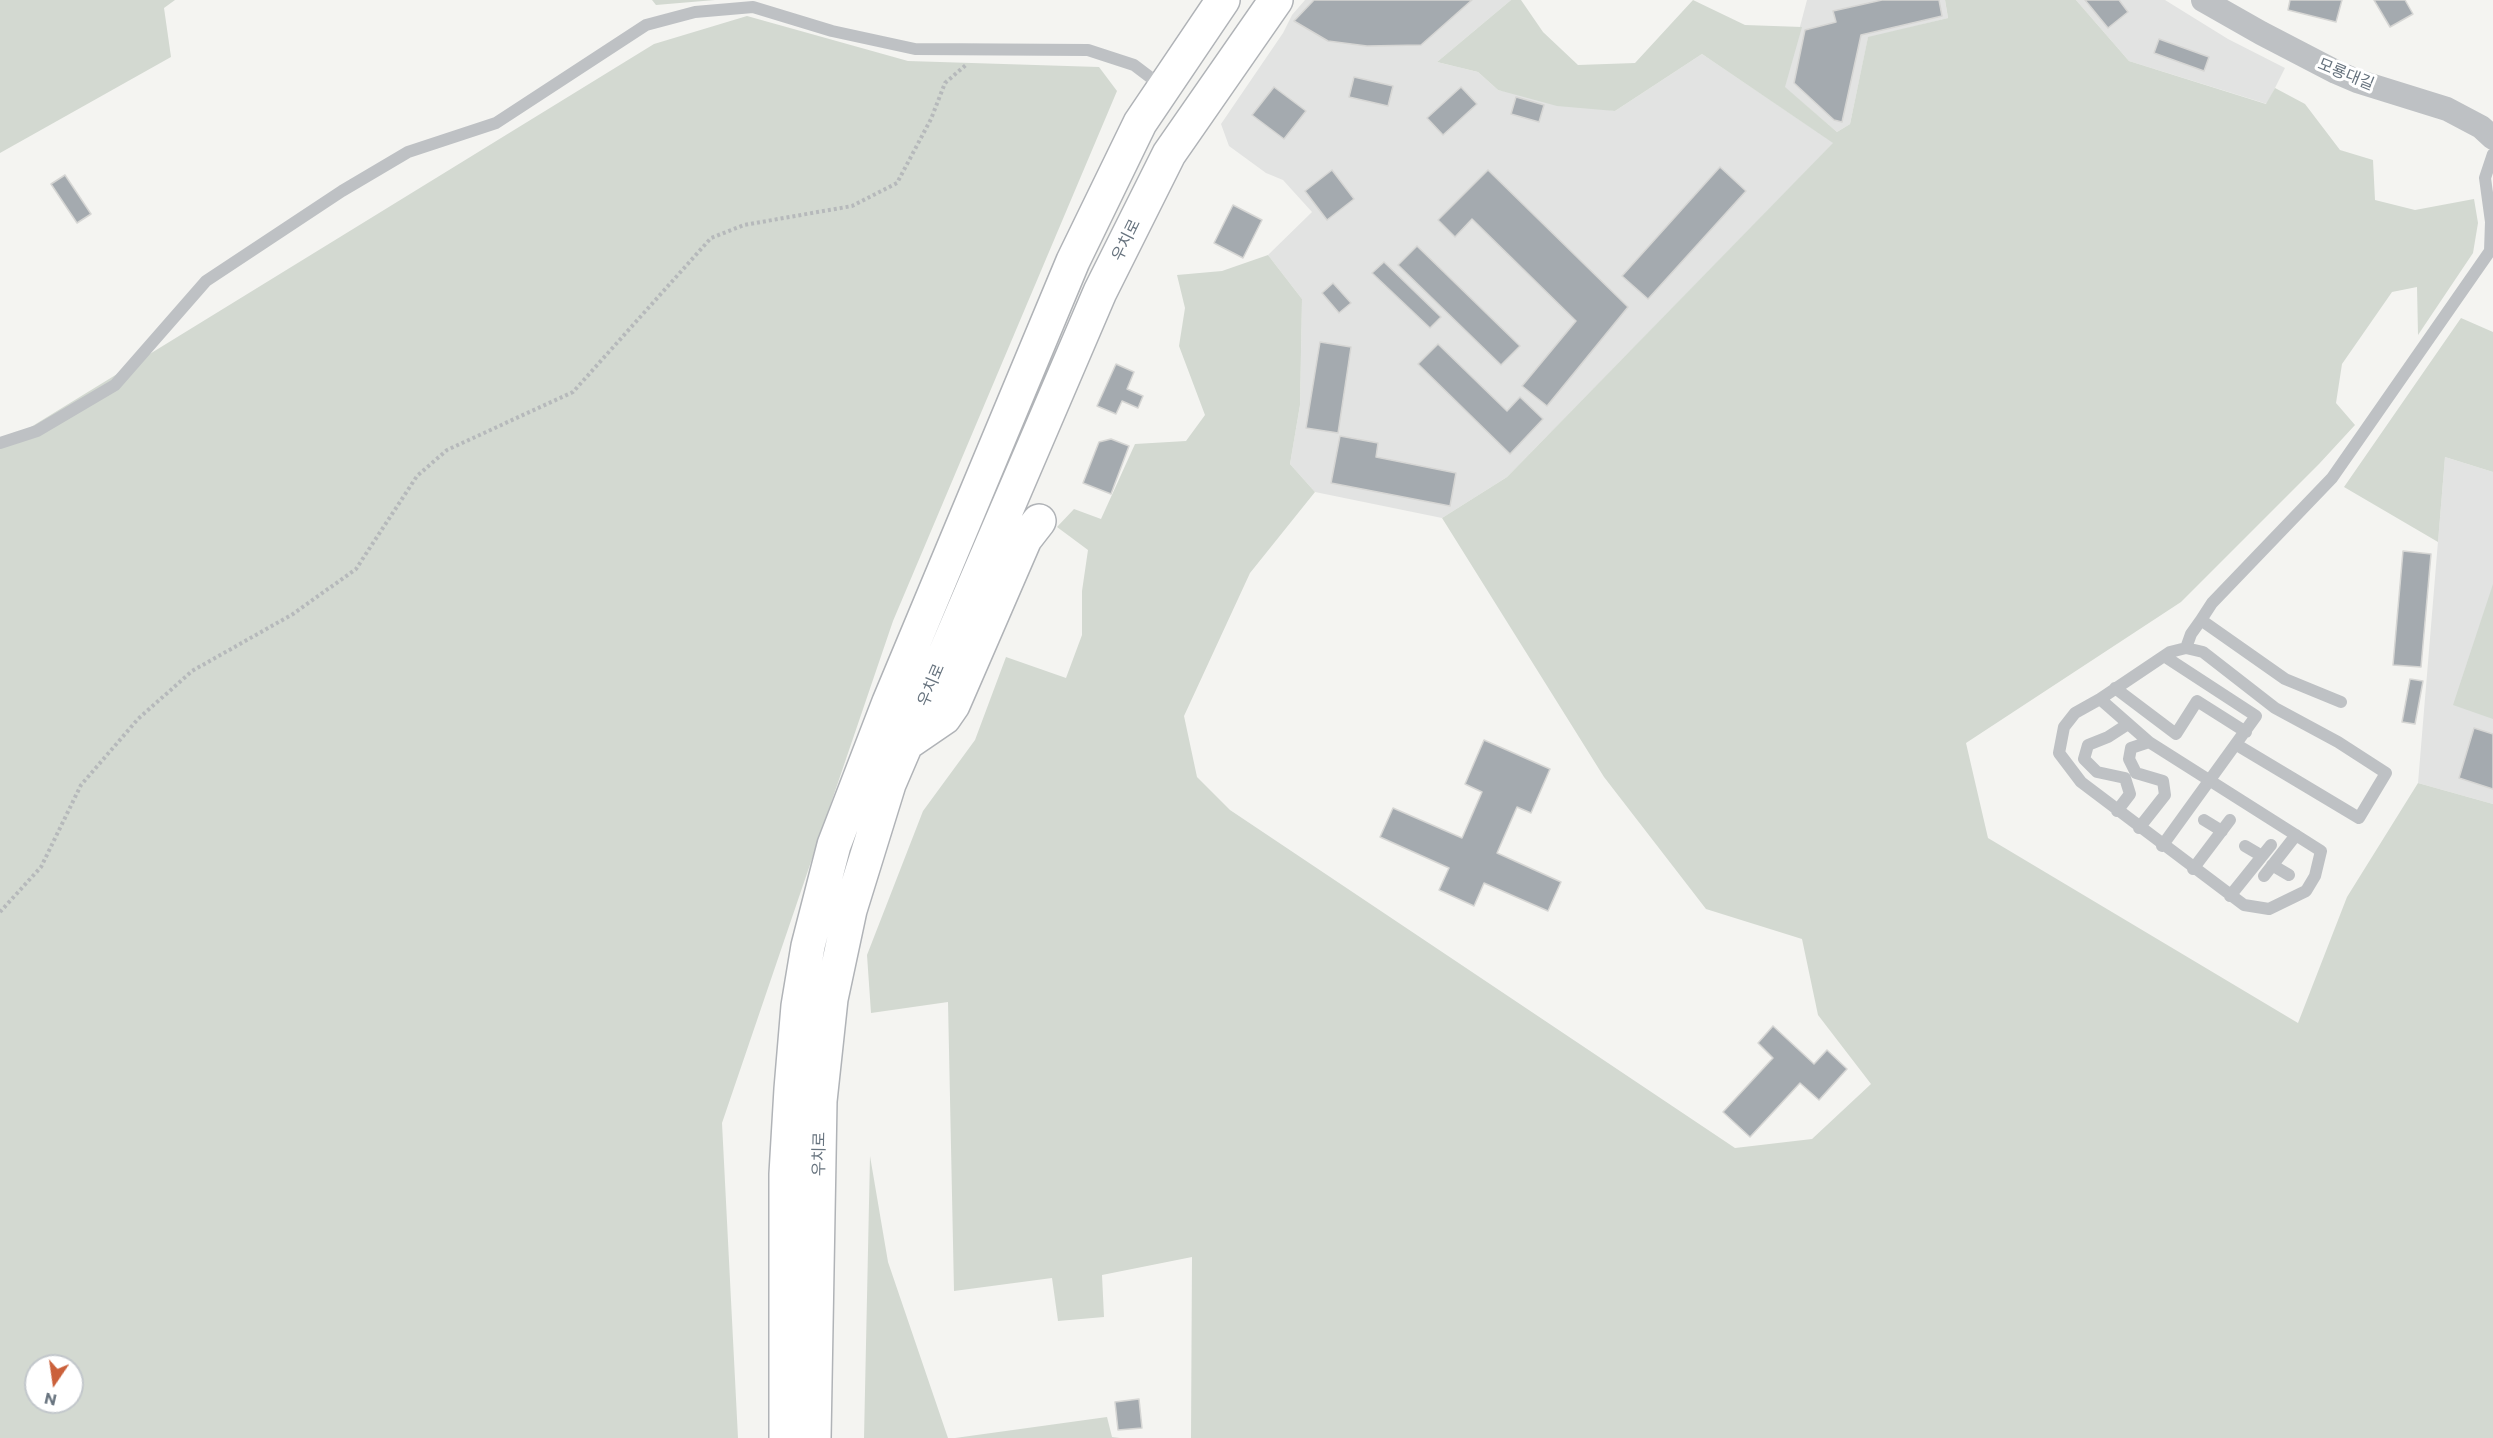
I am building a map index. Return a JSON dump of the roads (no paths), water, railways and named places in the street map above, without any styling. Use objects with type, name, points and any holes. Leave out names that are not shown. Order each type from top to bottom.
[{"type":"main road","name":"우치로","points":[[786,1438],[786,1174],[791,1089],[798,1006],[808,946],[834,844],[889,702],[1072,261],[1140,123],[1223,0]]},
{"type":"main road","name":"우치로","points":[[814,1438],[820,1101],[831,999],[850,910],[889,784],[1116,260],[1169,154],[1276,0]]},
{"type":"main road","points":[[906,744],[944,718],[953,705],[1025,539],[1040,521]]},
{"type":"street","name":"모룡대길","points":[[2203,0],[2328,68],[2357,81],[2447,109],[2481,127],[2493,138]]},
{"type":"lane","points":[[0,443],[37,431],[115,385],[206,281],[342,191],[408,152],[496,123],[646,25],[695,12],[753,7],[832,31],[915,49],[1088,50],[1134,66],[1163,87]]},
{"type":"lane","points":[[2186,648],[2191,634],[2212,603],[2332,478],[2490,251],[2491,222],[2485,178],[2493,153]]},
{"type":"lane","points":[[2201,620],[2285,679],[2341,702]]},
{"type":"lane","points":[[2100,699],[2149,741],[2211,783],[2321,851],[2315,876],[2306,891],[2269,909],[2244,905],[2162,846],[2081,782],[2059,753],[2064,727],[2075,713],[2164,656],[2186,648],[2203,652],[2274,708],[2338,742],[2386,773],[2359,818],[2236,745]]},
{"type":"lane","points":[[2162,846],[2211,783],[2256,716],[2164,656]]},
{"type":"lane","points":[[2115,688],[2176,734],[2197,701],[2246,732]]},
{"type":"lane","points":[[2117,811],[2130,794],[2125,778],[2097,772],[2084,759],[2088,745],[2108,737],[2128,724]]},
{"type":"lane","points":[[2139,828],[2165,795],[2163,781],[2136,773],[2130,759],[2132,748],[2149,741]]},
{"type":"lane","points":[[2204,820],[2222,831]]},
{"type":"lane","points":[[2193,869],[2230,820]]},
{"type":"lane","points":[[2264,876],[2296,835]]},
{"type":"lane","points":[[2230,896],[2271,845]]},
{"type":"lane","points":[[2246,846],[2262,856]]},
{"type":"lane","points":[[2272,865],[2289,875]]}]
